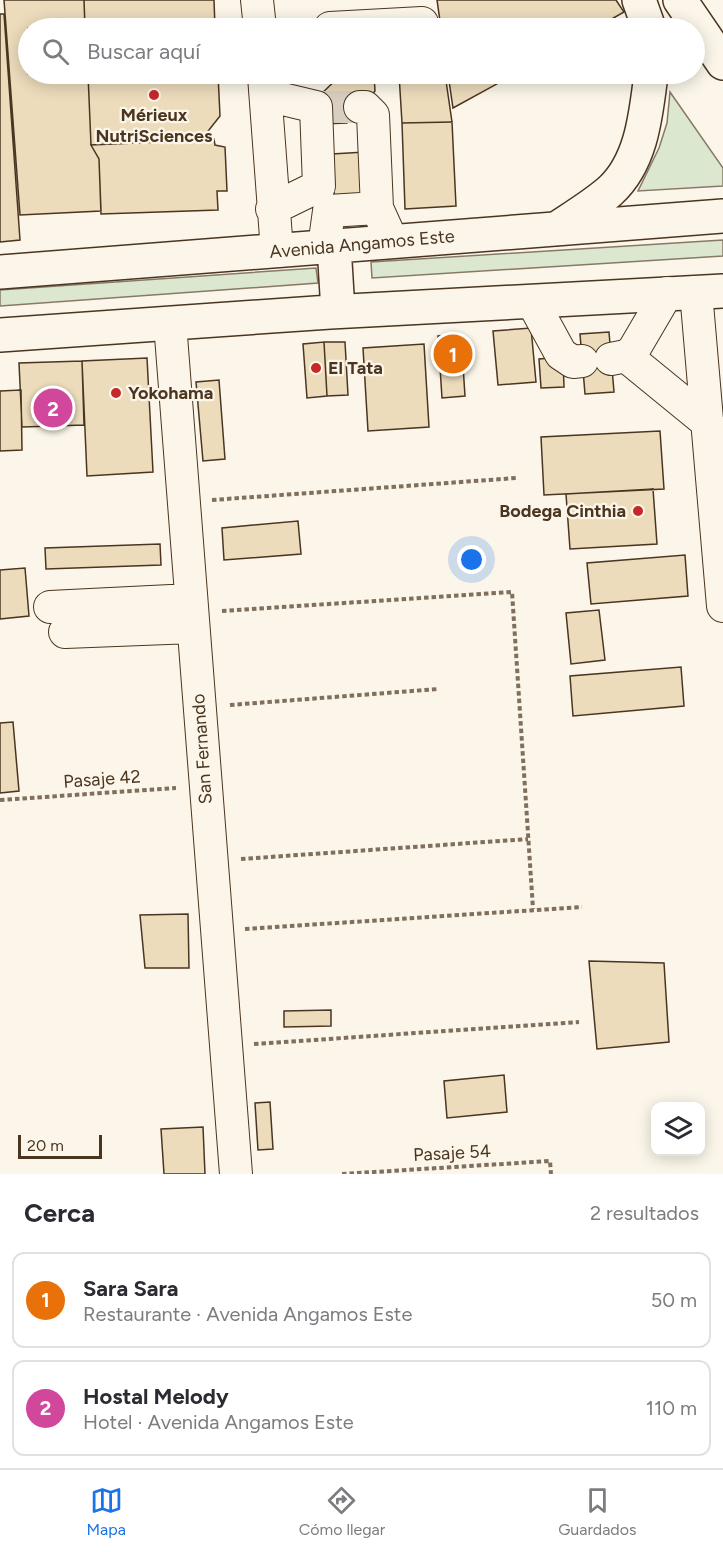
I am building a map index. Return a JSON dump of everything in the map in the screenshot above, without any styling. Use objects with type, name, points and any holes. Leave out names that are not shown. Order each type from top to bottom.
[{"type":"main road","points":[[639,0],[645,18]]},
{"type":"main road","points":[[680,0],[692,18]]},
{"type":"main road","points":[[687,0],[702,18]]},
{"type":"main road","points":[[705,21],[723,42]]},
{"type":"main road","points":[[705,37],[723,63]]},
{"type":"main road","points":[[554,230],[610,191],[625,174],[638,146],[650,84]]},
{"type":"main road","name":"Avenida Angamos Este","points":[[0,272],[723,216]]},
{"type":"main road","points":[[329,246],[338,311]]},
{"type":"main road","points":[[0,335],[338,311],[695,292]]},
{"type":"street","points":[[256,0],[259,18]]},
{"type":"street","points":[[277,251],[272,209],[265,84],[318,107],[329,246]]},
{"type":"street","points":[[360,107],[365,107],[373,115],[377,208],[392,241]]},
{"type":"street","points":[[272,209],[324,198],[377,208]]},
{"type":"street","points":[[532,301],[561,354],[573,362],[606,359],[633,351],[695,292],[712,339],[708,423],[717,456],[723,606]]},
{"type":"street","name":"San Fernando","points":[[170,323],[236,1174]]},
{"type":"street","points":[[606,359],[708,423]]},
{"type":"street","points":[[58,619],[192,613]]},
{"type":"path","points":[[184,502],[516,478]]},
{"type":"path","points":[[192,613],[512,592],[533,909]]},
{"type":"path","points":[[199,707],[438,689]]},
{"type":"path","name":"Pasaje 42","points":[[0,800],[205,786]]},
{"type":"path","points":[[211,861],[528,839]]},
{"type":"path","points":[[217,931],[582,907]]},
{"type":"path","points":[[226,1046],[579,1022]]},
{"type":"path","name":"Pasaje 54","points":[[342,1174],[550,1161],[551,1174]]},
{"type":"path","points":[[416,1168],[416,1174]]},
{"type":"green space","points":[[670,92],[723,168],[723,186],[638,191],[659,148],[667,123]]},
{"type":"green space","points":[[723,240],[723,256],[372,278],[371,262]]},
{"type":"green space","points":[[316,268],[318,283],[0,306],[0,290]]},
{"type":"building","points":[[4,0],[84,0],[85,18],[18,18],[18,84],[88,84],[91,145],[99,159],[101,211],[20,215]]},
{"type":"building","points":[[84,0],[214,0],[215,18],[85,18]]},
{"type":"building","points":[[437,0],[616,0],[624,12],[614,18],[440,18]]},
{"type":"building","points":[[0,14],[4,14],[20,240],[0,242]]},
{"type":"building","name":"Mérieux NutriSciences","points":[[88,84],[218,84],[220,116],[205,135],[205,140],[91,145]]},
{"type":"building","points":[[332,84],[375,84],[375,91],[347,123],[321,124],[320,95]]},
{"type":"building","points":[[400,84],[446,84],[452,122],[402,123]]},
{"type":"building","points":[[449,84],[497,84],[453,108]]},
{"type":"building","points":[[452,122],[456,206],[405,209],[402,123]]},
{"type":"building","points":[[214,139],[215,145],[225,147],[227,191],[217,191],[218,210],[101,214],[99,159],[91,145]]},
{"type":"building","points":[[365,152],[368,207],[335,209],[332,154]]},
{"type":"building","points":[[531,328],[536,382],[498,385],[493,331]]},
{"type":"building","points":[[609,332],[614,392],[585,394],[580,334]]},
{"type":"building","points":[[461,335],[465,396],[442,398],[438,336]]},
{"type":"building","points":[[324,342],[345,342],[348,395],[327,396]]},
{"type":"building","points":[[324,342],[327,396],[307,398],[303,344]]},
{"type":"building","points":[[424,344],[429,427],[368,431],[363,348]]},
{"type":"building","points":[[563,357],[564,387],[541,388],[539,359]]},
{"type":"building","name":"Yokohama","points":[[147,358],[153,472],[87,476],[82,361]]},
{"type":"building","points":[[82,361],[84,425],[22,427],[19,363]]},
{"type":"building","points":[[219,380],[225,459],[203,461],[196,382]]},
{"type":"building","points":[[21,390],[22,450],[0,451],[0,391]]},
{"type":"building","points":[[660,431],[664,489],[544,495],[541,437]]},
{"type":"building","points":[[653,489],[657,544],[570,549],[566,494]]},
{"type":"building","points":[[298,521],[301,554],[224,560],[222,528]]},
{"type":"building","points":[[160,544],[161,565],[46,569],[45,548]]},
{"type":"building","points":[[685,555],[688,596],[591,604],[587,563]]},
{"type":"building","points":[[25,568],[29,616],[0,619],[0,570]]},
{"type":"building","points":[[599,610],[605,660],[571,664],[566,613]]},
{"type":"building","points":[[681,667],[684,706],[573,716],[570,676]]},
{"type":"building","points":[[13,722],[19,791],[0,793],[0,723]]},
{"type":"building","points":[[188,914],[189,968],[145,968],[140,915]]},
{"type":"building","points":[[589,961],[664,963],[669,1042],[597,1049]]},
{"type":"building","points":[[331,1010],[331,1026],[284,1027],[284,1011]]},
{"type":"building","points":[[504,1075],[507,1112],[447,1118],[444,1081]]},
{"type":"building","points":[[270,1102],[273,1149],[258,1150],[255,1103]]},
{"type":"building","points":[[203,1127],[205,1174],[164,1174],[161,1129]]},
{"type":"tunnel","points":[[321,107],[360,107]]},
{"type":"place","name":"Mérieux NutriSciences","points":[[154,95]]},
{"type":"place","name":"Sara Sara","points":[[453,354]]},
{"type":"place","name":"El Tata","points":[[316,368]]},
{"type":"place","name":"Yokohama","points":[[116,393]]},
{"type":"place","name":"Hostal Melody","points":[[53,408]]},
{"type":"place","name":"Bodega Cinthia","points":[[638,511]]}]
